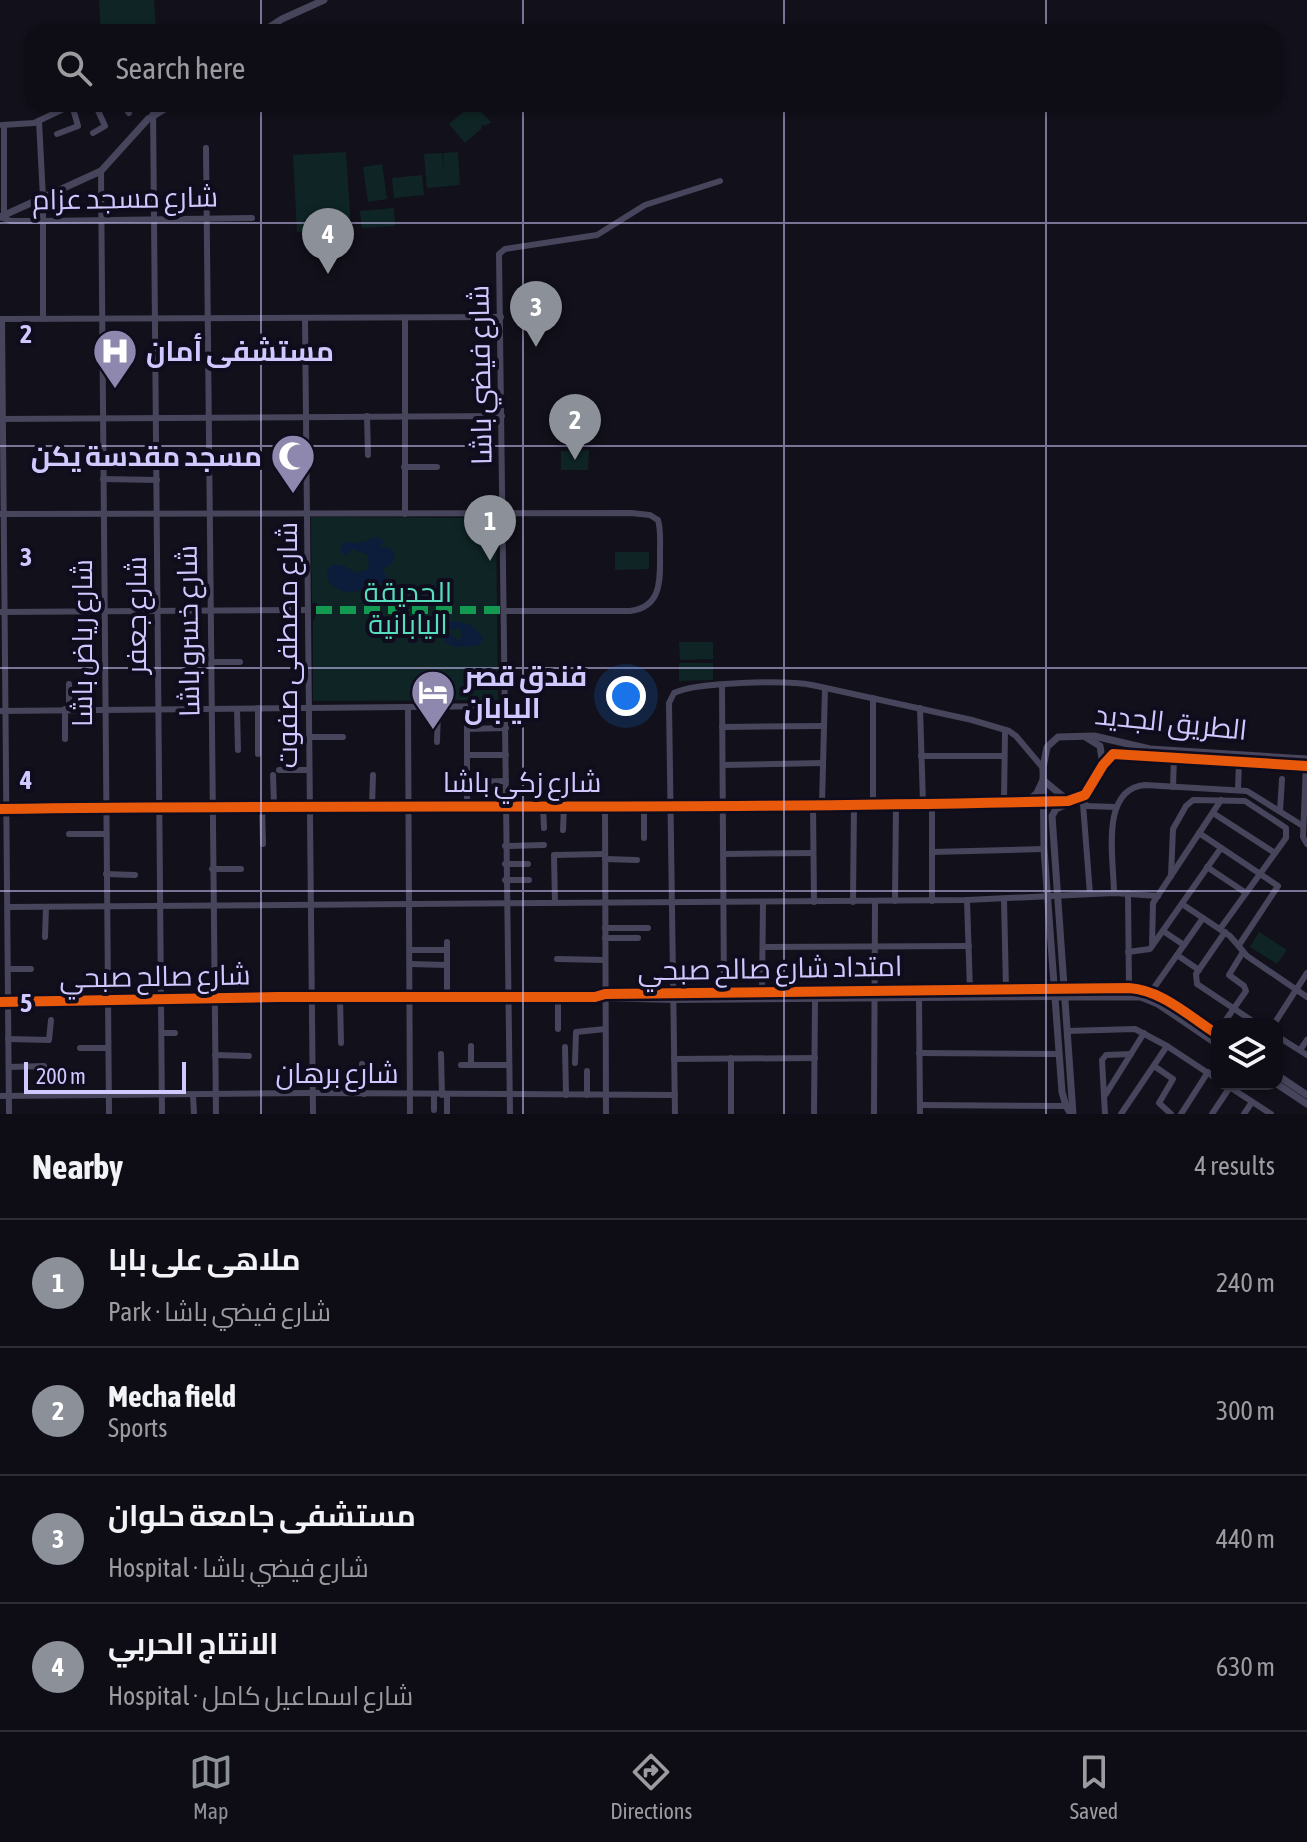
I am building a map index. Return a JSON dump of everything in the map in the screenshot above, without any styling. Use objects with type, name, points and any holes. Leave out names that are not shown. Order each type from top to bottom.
[{"type":"street","points":[[274,24],[324,0]]},
{"type":"street","points":[[57,112],[39,121],[2,125],[1,217],[101,171],[158,112]]},
{"type":"street","points":[[57,134],[78,126],[75,112]]},
{"type":"street","points":[[93,133],[105,126],[99,112]]},
{"type":"street","name":"شارع جعفر","points":[[153,115],[162,1114]]},
{"type":"street","points":[[39,121],[43,198],[43,319]]},
{"type":"street","name":"شارع خسرو باشا","points":[[206,148],[216,1114]]},
{"type":"street","name":"شارع رياض باشا","points":[[101,171],[109,1114]]},
{"type":"street","name":"شارع فيضي باشا","points":[[510,1114],[505,880],[501,251],[597,235],[645,205],[720,181]]},
{"type":"street","name":"شارع مسجد عزام","points":[[1,217],[11,221],[102,222],[252,218]]},
{"type":"street","points":[[9,1114],[9,969],[4,950],[1,319],[501,317]]},
{"type":"street","name":"شارع مصطفى صفوت","points":[[305,319],[313,1114]]},
{"type":"street","points":[[405,319],[405,514]]},
{"type":"street","points":[[367,416],[368,455]]},
{"type":"street","points":[[2,419],[502,416]]},
{"type":"street","points":[[404,467],[437,467]]},
{"type":"street","points":[[103,479],[157,480]]},
{"type":"street","points":[[2,514],[504,513],[643,514],[656,518],[661,584],[655,597],[645,607],[630,611],[505,611]]},
{"type":"street","points":[[3,612],[308,610]]},
{"type":"street","points":[[210,662],[240,662]]},
{"type":"street","points":[[675,1114],[669,703],[677,691],[693,687],[791,683],[920,708],[1005,730],[1016,736],[1043,768],[1044,849],[1058,1054],[1071,1110]]},
{"type":"street","points":[[65,739],[69,684]]},
{"type":"street","points":[[722,686],[724,992]]},
{"type":"street","points":[[822,804],[825,688]]},
{"type":"street","points":[[873,698],[873,804]]},
{"type":"street","points":[[3,711],[506,706]]},
{"type":"street","points":[[467,707],[467,805]]},
{"type":"street","points":[[258,708],[258,754]]},
{"type":"street","points":[[408,708],[410,1114]]},
{"type":"street","points":[[437,742],[438,708]]},
{"type":"street","points":[[920,708],[923,803]]},
{"type":"street","points":[[237,709],[238,750]]},
{"type":"street","points":[[722,727],[824,726]]},
{"type":"street","points":[[467,729],[506,728]]},
{"type":"street","points":[[1004,802],[1005,730]]},
{"type":"street","points":[[1077,736],[1100,746],[1103,765]]},
{"type":"street","name":"الطريق الجديد","points":[[1043,768],[1051,741],[1058,737],[1077,736],[1094,736],[1150,749],[1307,759]]},
{"type":"street","points":[[309,737],[343,737]]},
{"type":"street","name":"الطريق الجديد","points":[[1058,897],[1053,814],[1056,809],[1088,792],[1113,754],[1307,766]]},
{"type":"street","points":[[467,755],[506,755]]},
{"type":"street","points":[[921,756],[1004,756]]},
{"type":"street","points":[[1173,787],[1174,757]]},
{"type":"street","points":[[1238,790],[1239,761]]},
{"type":"street","points":[[723,765],[823,763]]},
{"type":"street","points":[[1307,766],[1303,826],[1303,839],[1307,844]]},
{"type":"street","points":[[274,805],[276,772],[309,770]]},
{"type":"street","points":[[372,806],[373,775]]},
{"type":"street","points":[[1280,811],[1282,779]]},
{"type":"street","points":[[1043,780],[1054,792],[1075,801]]},
{"type":"street","points":[[1027,802],[1037,793],[1043,780]]},
{"type":"street","points":[[467,782],[506,781]]},
{"type":"street","points":[[1114,893],[1115,807],[1124,793],[1133,787],[1238,790],[1255,794],[1303,826]]},
{"type":"street","points":[[1171,876],[1171,837],[1176,822],[1193,800],[1245,801],[1286,828],[1286,838],[1246,893],[1196,979],[1197,984],[1247,1018]]},
{"type":"street","points":[[1152,946],[1151,911],[1158,896],[1221,800]]},
{"type":"street","points":[[1043,802],[1075,801],[1115,807]]},
{"type":"street","points":[[1075,801],[1090,894]]},
{"type":"street","name":"شارع زكي باشا","points":[[4,809],[1043,802]]},
{"type":"street","points":[[932,803],[932,901]]},
{"type":"street","points":[[853,902],[854,804]]},
{"type":"street","points":[[895,901],[896,804]]},
{"type":"street","points":[[813,805],[814,902]]},
{"type":"street","points":[[262,806],[263,844]]},
{"type":"street","points":[[543,806],[544,828]]},
{"type":"street","points":[[563,830],[564,806]]},
{"type":"street","points":[[605,806],[606,1114]]},
{"type":"street","points":[[644,806],[644,838]]},
{"type":"street","points":[[1213,813],[1275,853]]},
{"type":"street","points":[[1199,833],[1278,888],[1239,945]]},
{"type":"street","points":[[69,834],[105,834]]},
{"type":"street","points":[[505,846],[544,845]]},
{"type":"street","points":[[1128,952],[1147,951],[1152,946],[1221,848]]},
{"type":"street","points":[[932,852],[1044,849]]},
{"type":"street","points":[[724,854],[813,853]]},
{"type":"street","points":[[555,903],[554,855],[637,860]]},
{"type":"street","points":[[505,864],[528,864]]},
{"type":"street","points":[[1207,867],[1246,893]]},
{"type":"street","points":[[212,869],[241,869]]},
{"type":"street","points":[[106,874],[135,875]]},
{"type":"street","points":[[505,880],[529,880]]},
{"type":"street","points":[[5,905],[672,904],[932,901],[1114,893],[1158,896]]},
{"type":"street","points":[[1128,893],[1129,988]]},
{"type":"street","points":[[1058,897],[1071,1110]]},
{"type":"street","points":[[1004,899],[1006,990]]},
{"type":"street","points":[[967,900],[970,999]]},
{"type":"street","points":[[874,1114],[875,901]]},
{"type":"street","points":[[762,992],[763,902]]},
{"type":"street","points":[[1182,904],[1307,997]]},
{"type":"street","points":[[45,937],[46,907]]},
{"type":"street","points":[[1151,992],[1203,918]]},
{"type":"street","points":[[605,928],[648,928]]},
{"type":"street","points":[[1163,931],[1184,945]]},
{"type":"street","points":[[605,938],[638,938]]},
{"type":"street","points":[[447,942],[447,997]]},
{"type":"street","points":[[763,947],[969,946]]},
{"type":"street","points":[[410,950],[447,950]]},
{"type":"street","points":[[1227,1018],[1246,989],[1229,974],[1243,952]]},
{"type":"street","points":[[1177,955],[1199,970]]},
{"type":"street","points":[[557,959],[574,963],[605,960]]},
{"type":"street","points":[[410,964],[447,965]]},
{"type":"street","points":[[9,969],[31,969]]},
{"type":"street","points":[[1278,1018],[1307,973]]},
{"type":"street","name":"امتداد شارع صالح صبحي","points":[[1064,993],[1129,988],[1151,992],[1211,1029]]},
{"type":"street","name":"امتداد شارع صالح صبحي","points":[[312,998],[674,997],[815,1000],[1006,990],[1148,999],[1211,1040]]},
{"type":"street","name":"امتداد شارع صالح صبحي","points":[[674,997],[762,992],[970,999],[1054,993]]},
{"type":"street","points":[[340,997],[341,1043]]},
{"type":"street","points":[[558,997],[558,1029]]},
{"type":"street","name":"شارع صالح صبحي","points":[[0,1002],[312,998]]},
{"type":"street","points":[[919,999],[920,1114]]},
{"type":"street","points":[[814,1114],[815,1000]]},
{"type":"street","points":[[0,1032],[8,1036],[49,1040],[51,1020]]},
{"type":"street","points":[[1067,1031],[1129,1028],[1144,1033],[1211,1074]]},
{"type":"street","points":[[575,1063],[576,1032],[605,1029]]},
{"type":"street","points":[[162,1033],[175,1033]]},
{"type":"street","points":[[1104,1097],[1144,1033]]},
{"type":"street","points":[[1283,1040],[1307,1055]]},
{"type":"street","points":[[1300,1050],[1307,1040]]},
{"type":"street","points":[[471,1046],[471,1065]]},
{"type":"street","points":[[1121,1114],[1167,1046]]},
{"type":"street","points":[[565,1047],[566,1095]]},
{"type":"street","points":[[80,1048],[108,1048]]},
{"type":"street","points":[[919,1053],[1058,1054]]},
{"type":"street","points":[[441,1054],[441,1095],[447,1114]]},
{"type":"street","points":[[1105,1114],[1104,1057],[1131,1054]]},
{"type":"street","points":[[215,1055],[249,1056]]},
{"type":"street","points":[[731,1058],[731,1114]]},
{"type":"street","points":[[674,1059],[815,1058]]},
{"type":"street","points":[[362,1064],[364,1094]]},
{"type":"street","points":[[461,1065],[509,1065]]},
{"type":"street","points":[[9,1067],[44,1066]]},
{"type":"street","points":[[1154,1066],[1173,1079],[1159,1103],[1171,1114]]},
{"type":"street","points":[[587,1071],[587,1095]]},
{"type":"street","points":[[1181,1114],[1208,1072]]},
{"type":"street","points":[[1283,1079],[1307,1095]]},
{"type":"street","points":[[1283,1088],[1307,1104]]},
{"type":"street","points":[[1212,1114],[1226,1090]]},
{"type":"street","points":[[1236,1090],[1271,1114]]},
{"type":"street","name":"شارع برهان","points":[[0,1096],[313,1093],[675,1095]]},
{"type":"street","points":[[193,1095],[194,1114]]},
{"type":"street","points":[[434,1110],[441,1095]]},
{"type":"street","points":[[1244,1114],[1252,1102]]},
{"type":"street","points":[[920,1105],[1071,1110]]},
{"type":"green space","points":[[99,0],[154,0],[156,24],[100,24]]},
{"type":"green space","points":[[463,112],[481,112],[491,122],[485,126],[483,124],[465,143],[449,124]]},
{"type":"green space","points":[[346,152],[351,228],[297,232],[293,155]]},
{"type":"green space","points":[[458,152],[460,185],[427,188],[424,154],[442,153],[444,173],[443,153]]},
{"type":"green space","points":[[382,164],[387,199],[368,202],[363,167]]},
{"type":"green space","points":[[422,175],[424,195],[394,198],[392,178]]},
{"type":"green space","points":[[394,208],[395,226],[362,228],[360,211]]},
{"type":"green space","points":[[589,450],[588,470],[561,470],[561,451]]},
{"type":"green space","name":"الحديقة اليابانية","points":[[311,517],[496,518],[498,700],[313,701],[313,621],[317,603],[312,603]]},
{"type":"green space","points":[[615,552],[649,552],[649,569],[615,570]]},
{"type":"green space","points":[[679,642],[713,642],[713,659],[680,660]]},
{"type":"green space","points":[[679,663],[713,663],[713,680],[679,681]]},
{"type":"green space","points":[[1259,932],[1287,950],[1277,964],[1250,947]]},
{"type":"water","points":[[378,537],[384,542],[379,548],[389,547],[395,556],[392,564],[383,569],[387,580],[384,586],[371,584],[350,592],[329,583],[326,572],[332,565],[343,565],[356,573],[367,570],[369,566],[368,555],[352,549],[345,556],[340,551],[343,542],[359,543]]},
{"type":"water","points":[[428,619],[465,623],[484,639],[477,646],[455,647],[445,642],[443,634],[449,633],[459,641],[463,635],[460,629],[442,630],[429,622],[409,623]]},
{"type":"marked path","points":[[316,610],[505,610]]},
{"type":"cycle path","points":[[0,809],[1068,801],[1085,795],[1113,754],[1307,766]]},
{"type":"cycle path","points":[[0,1002],[1129,988],[1164,999],[1211,1030]]},
{"type":"place","name":"الانتاج الحربي","points":[[328,274]]},
{"type":"place","name":"مستشفى جامعة حلوان","points":[[536,347]]},
{"type":"place","name":"مستشفى أمان","points":[[115,390]]},
{"type":"place","name":"Mecha field","points":[[575,460]]},
{"type":"place","name":"مسجد مقدسة يكن","points":[[293,495]]},
{"type":"place","name":"ملاهى على بابا","points":[[490,561]]},
{"type":"place","name":"فندق قصر اليابان","points":[[433,731]]}]
